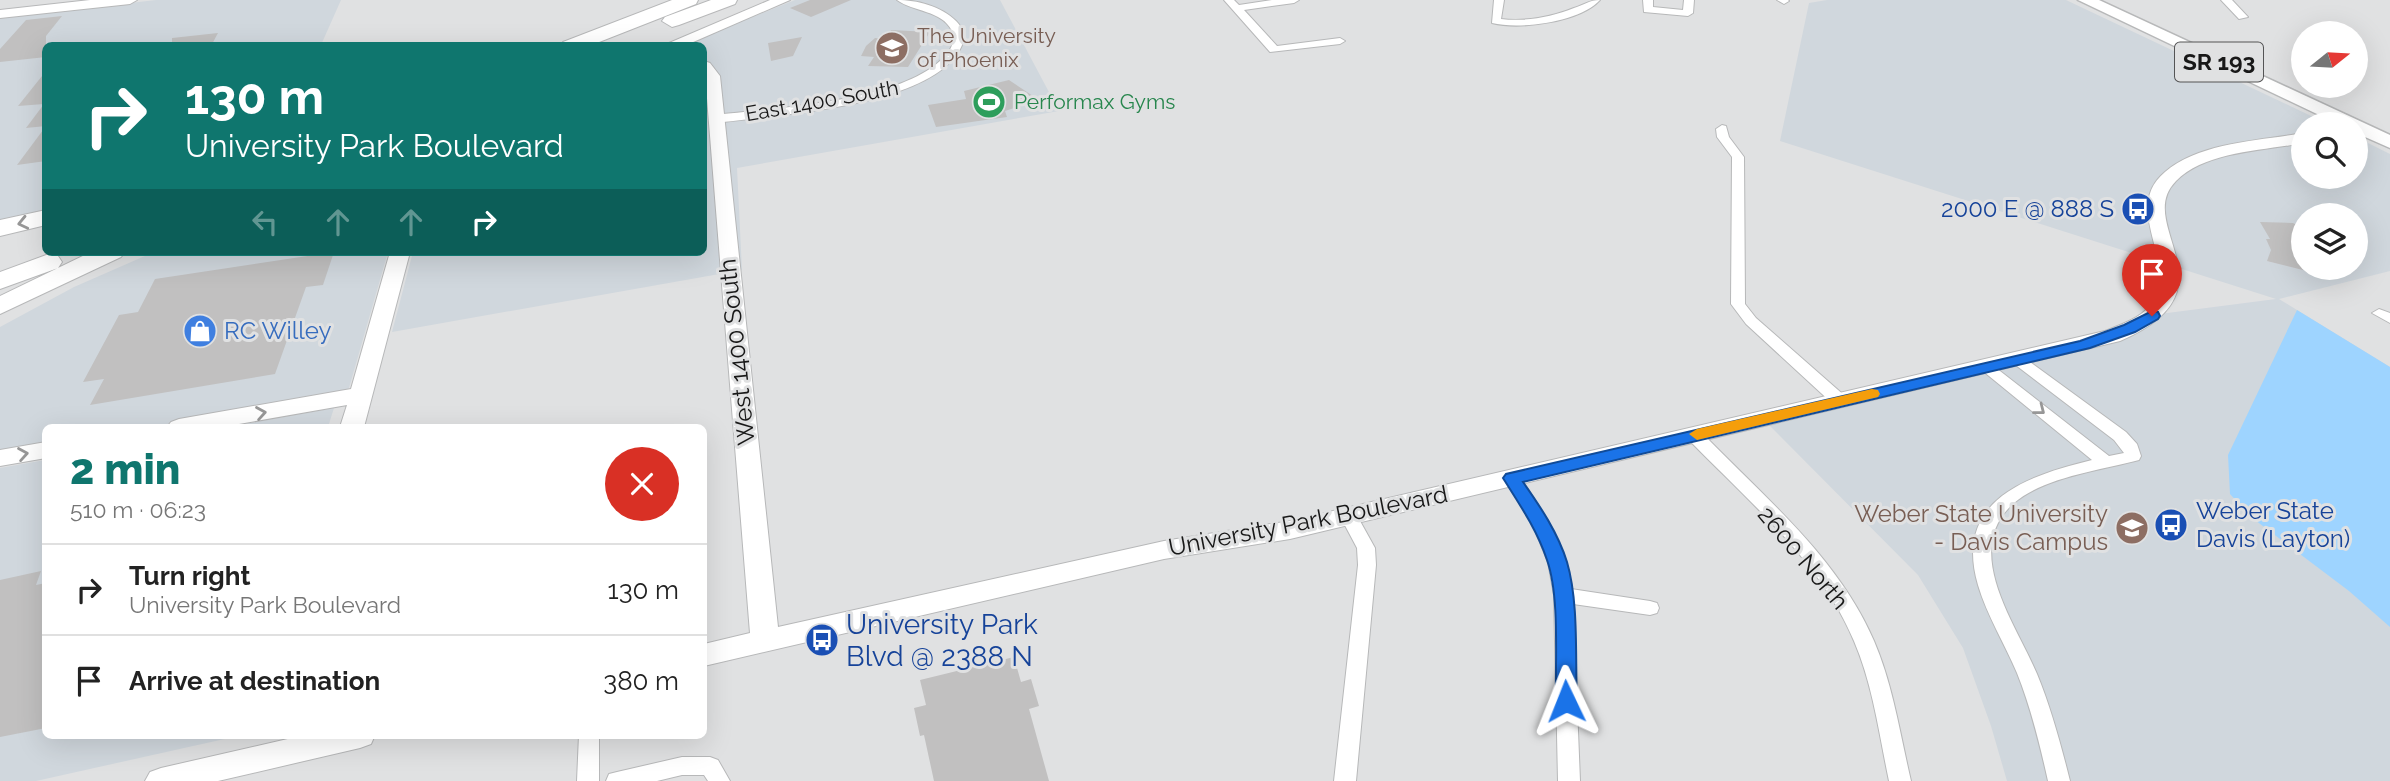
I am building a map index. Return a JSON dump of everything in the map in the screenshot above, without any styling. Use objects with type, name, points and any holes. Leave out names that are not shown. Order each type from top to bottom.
[{"type":"highway","points":[[580,42],[689,0]]},
{"type":"highway","points":[[620,42],[728,0]]},
{"type":"highway","points":[[644,38],[738,0]]},
{"type":"highway","points":[[0,228],[42,218]]},
{"type":"highway","points":[[0,261],[42,245]]},
{"type":"highway","points":[[0,281],[65,256]]},
{"type":"highway","points":[[0,306],[105,256]]},
{"type":"main road","name":"SR 193","points":[[2086,0],[2325,112]]},
{"type":"main road","name":"SR 193","points":[[2368,132],[2390,142]]},
{"type":"street","points":[[0,14],[130,0]]},
{"type":"street","points":[[679,42],[783,0]]},
{"type":"street","name":"East 1400 South","points":[[715,118],[874,96],[922,81],[954,56],[959,43],[957,30],[949,20],[902,0]]},
{"type":"street","points":[[1233,4],[1294,0]]},
{"type":"street","points":[[1499,0],[1496,21],[1513,25],[1584,9],[1595,3],[1595,0]]},
{"type":"street","points":[[1648,5],[1688,13],[1689,0]]},
{"type":"street","points":[[2227,0],[2243,18]]},
{"type":"street","points":[[1233,4],[1274,50],[1340,40]]},
{"type":"street","name":"West 1400 South","points":[[707,70],[712,76],[765,641]]},
{"type":"street","points":[[1722,129],[1723,136],[1738,157],[1738,304],[1751,321],[1840,401]]},
{"type":"street","name":"University Park Boulevard","points":[[707,655],[1164,550],[1290,530],[2112,336],[2152,316],[2166,294],[2168,257],[2156,222],[2158,194],[2162,184],[2171,176],[2206,158],[2291,140]]},
{"type":"street","points":[[353,424],[399,256]]},
{"type":"street","points":[[2018,360],[2120,436],[2131,448],[2133,456],[2033,484],[2009,498],[1986,527],[1981,551],[1987,589],[2029,678],[2059,781]]},
{"type":"street","points":[[1986,367],[2107,463]]},
{"type":"street","points":[[196,424],[360,395]]},
{"type":"street","name":"2600 North","points":[[1694,435],[1814,562],[1855,622],[1871,660],[1900,781]]},
{"type":"street","points":[[0,458],[42,451]]},
{"type":"street","points":[[1512,478],[1549,538],[1558,562],[1563,595],[1569,781]]},
{"type":"street","points":[[1345,781],[1367,565],[1366,548],[1349,516]]},
{"type":"street","points":[[1563,595],[1650,608]]},
{"type":"street","points":[[161,781],[273,745],[325,739]]},
{"type":"street","points":[[587,781],[589,739]]},
{"type":"street","points":[[617,781],[682,766],[715,773]]},
{"type":"shaded area","points":[[156,0],[341,0],[322,42],[42,42],[42,212],[0,221],[0,18]]},
{"type":"shaded area","points":[[795,0],[1000,0],[1059,111],[737,168],[742,270],[392,332],[412,256],[707,256],[707,42],[690,42]]},
{"type":"shaded area","name":"Weber State University - Davis Campus","points":[[1827,0],[2066,0],[2303,112],[2291,112],[2291,189],[2368,189],[2368,143],[2390,154],[2390,271],[2368,277],[2368,203],[2291,203],[2291,280],[2354,280],[2279,299],[2390,367],[2390,781],[2007,781],[1963,648],[1918,575],[1763,419],[2084,345],[2152,315],[2276,299],[1780,141],[1809,3]]},
{"type":"shaded area","points":[[145,256],[387,256],[349,388],[335,395],[168,424],[42,424],[42,446],[0,453],[0,327],[74,287]]},
{"type":"shaded area","points":[[2297,310],[2390,367],[2390,627],[2349,591],[2251,517],[2230,494],[2228,455]]},
{"type":"shaded area","points":[[334,408],[329,424],[245,424]]},
{"type":"shaded area","points":[[42,461],[42,739],[225,739],[36,781],[0,781],[0,468]]},
{"type":"building","points":[[810,0],[851,0],[811,17],[790,8]]},
{"type":"building","points":[[62,16],[46,36],[46,42],[42,42],[42,57],[0,62],[0,49],[26,20]]},
{"type":"building","name":"The University of Phoenix","points":[[891,30],[930,32],[908,67],[868,66],[874,57],[861,56],[866,46],[875,38],[886,39]]},
{"type":"building","points":[[218,33],[213,42],[172,42],[172,38]]},
{"type":"building","points":[[802,37],[793,56],[771,61],[768,43]]},
{"type":"building","points":[[42,76],[42,104],[18,106]]},
{"type":"building","name":"Performax Gyms","points":[[1009,80],[1039,100],[1005,111],[1007,117],[936,127],[928,105],[966,99],[964,91]]},
{"type":"building","points":[[42,107],[42,126],[26,128]]},
{"type":"building","points":[[42,131],[42,162],[17,165]]},
{"type":"building","points":[[2260,222],[2291,223],[2291,267],[2267,261],[2271,250],[2266,239],[2270,239]]},
{"type":"building","name":"RC Willey","points":[[307,256],[333,256],[323,285],[306,287],[275,374],[90,405],[104,379],[83,382],[119,315],[138,312],[155,279]]},
{"type":"building","points":[[41,571],[36,585],[42,584],[42,729],[0,737],[0,580]]},
{"type":"building","points":[[1014,657],[1021,682],[1031,679],[1039,706],[1029,709],[1049,781],[934,781],[924,735],[920,736],[914,708],[926,705],[920,680]]},
{"type":"slow traffic","points":[[1697,434],[1872,394]]},
{"type":"place","name":"The University of Phoenix","points":[[892,48]]},
{"type":"place","name":"Performax Gyms","points":[[989,102]]},
{"type":"place","name":"2000 E @ 888 S","points":[[2138,209]]},
{"type":"place","name":"RC Willey","points":[[200,331]]},
{"type":"place","name":"Weber State Davis (Layton)","points":[[2171,525]]},
{"type":"place","name":"Weber State University - Davis Campus","points":[[2132,528]]},
{"type":"place","name":"University Park Blvd @ 2388 N","points":[[822,640]]},
{"type":"route","points":[[1566,701],[1563,595],[1558,562],[1538,517],[1512,478],[2084,345],[2112,336],[2152,316]]}]
